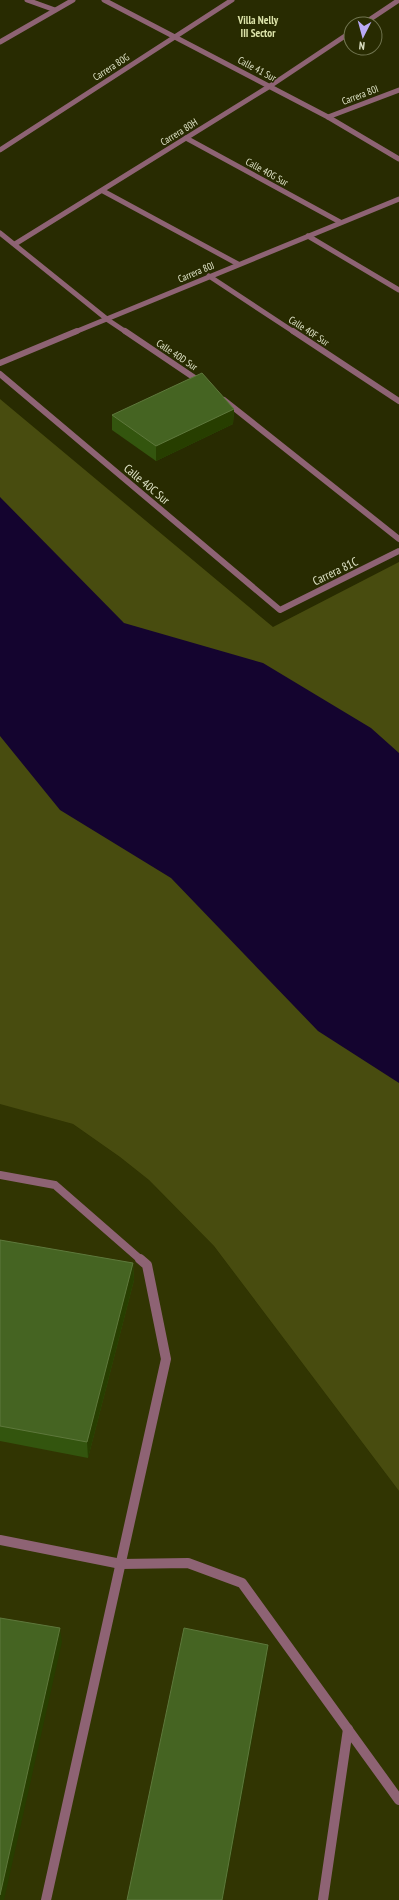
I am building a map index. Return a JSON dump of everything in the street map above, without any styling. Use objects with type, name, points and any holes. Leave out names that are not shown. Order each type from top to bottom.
[{"type":"street","points":[[27,0],[55,10]]},
{"type":"street","points":[[0,42],[73,0]]},
{"type":"street","name":"Calle 41 Sur","points":[[104,0],[328,117],[399,159]]},
{"type":"street","name":"Carrera 80G","points":[[0,150],[232,0]]},
{"type":"street","points":[[376,16],[397,3]]},
{"type":"street","name":"Carrera 80H","points":[[15,244],[103,191],[270,86],[343,37]]},
{"type":"street","name":"Carrera 80I","points":[[328,117],[399,90]]},
{"type":"street","name":"Calle 40G Sur","points":[[186,138],[340,222]]},
{"type":"street","points":[[103,191],[238,264]]},
{"type":"street","name":"Carrera 80J","points":[[0,363],[108,320],[209,276],[399,199]]},
{"type":"street","name":"Calle 40D Sur","points":[[0,233],[108,320],[204,385]]},
{"type":"street","points":[[308,236],[399,290]]},
{"type":"street","name":"Calle 40F Sur","points":[[209,276],[399,401]]},
{"type":"street","name":"Calle 40C Sur","points":[[0,374],[280,610]]},
{"type":"street","points":[[217,395],[399,539]]},
{"type":"street","name":"Carrera 81C","points":[[280,610],[399,551]]},
{"type":"street","points":[[0,1175],[55,1185],[147,1265],[166,1359],[46,1900]]},
{"type":"street","points":[[0,1540],[121,1564],[188,1563],[242,1583],[399,1800]]},
{"type":"street","points":[[323,1900],[348,1729]]},
{"type":"shaded area","points":[[0,399],[273,627],[399,562],[399,1491],[214,1246],[149,1180],[120,1157],[73,1124],[0,1104]]},
{"type":"shaded area","points":[[0,497],[124,623],[263,663],[371,728],[399,753],[399,1083],[318,1031],[171,878],[60,810],[0,736]]},
{"type":"shaded area","points":[[0,1103],[73,1124],[120,1157],[149,1180],[214,1246],[399,1491],[399,1900],[0,1900]]},
{"type":"building","points":[[202,373],[234,409],[156,446],[112,415]]},
{"type":"building","points":[[0,1240],[133,1263],[87,1442],[0,1426]]},
{"type":"building","points":[[0,1618],[60,1628],[0,1895]]},
{"type":"building","points":[[184,1628],[268,1645],[222,1900],[127,1900]]},
{"type":"district","name":"Villa Nelly III Sector","points":[[258,26]]}]
